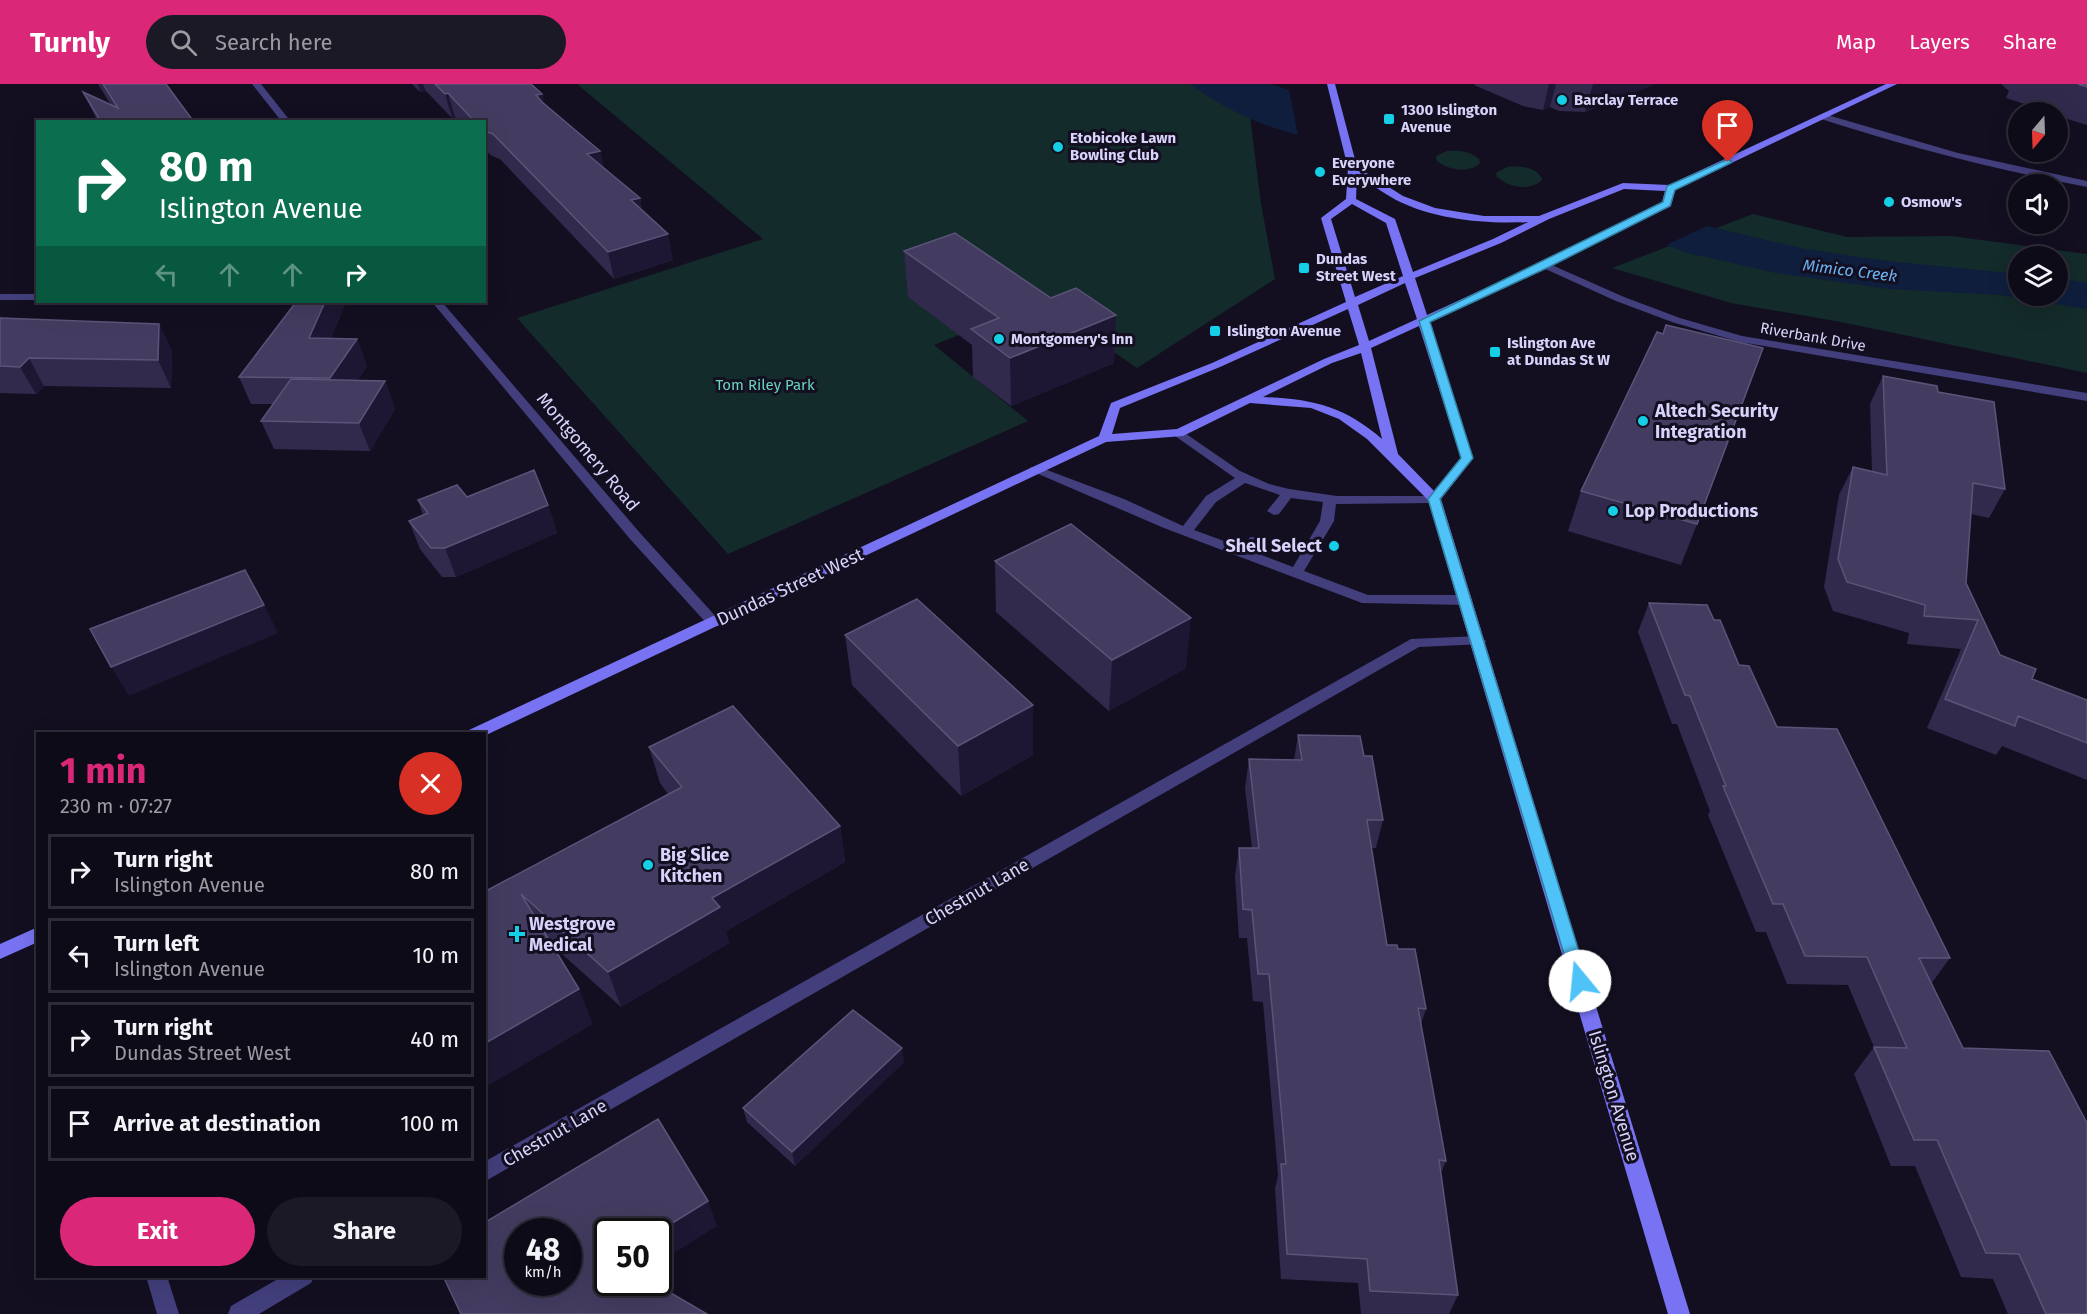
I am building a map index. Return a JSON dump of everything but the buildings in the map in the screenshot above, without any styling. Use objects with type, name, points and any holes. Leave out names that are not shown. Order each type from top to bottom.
[{"type":"main road","points":[[1330,84],[1353,168],[1351,200],[1391,221],[1467,458],[1434,499]]},
{"type":"main road","points":[[1104,438],[1115,406],[1216,365],[1410,277],[1497,241],[1545,217],[1623,186],[1670,188],[1893,84]]},
{"type":"main road","points":[[1353,168],[1402,198],[1448,213],[1505,220],[1545,217]]},
{"type":"main road","name":"Dundas Street West","points":[[478,732],[1104,438],[1179,433],[1252,400],[1328,361],[1424,321],[1545,265],[1667,204],[1670,188]]},
{"type":"main road","name":"Islington Avenue","points":[[1351,200],[1326,218],[1365,347],[1392,455],[1434,499],[1479,641],[1679,1314]]},
{"type":"main road","points":[[1252,400],[1310,405],[1329,410],[1352,422],[1392,455]]},
{"type":"main road","points":[[0,952],[36,935]]},
{"type":"street","points":[[256,84],[285,120]]},
{"type":"street","points":[[1824,117],[2005,169],[2087,184]]},
{"type":"street","name":"Riverbank Drive","points":[[1545,265],[1620,299],[1676,320],[1731,336],[1863,362],[2087,398]]},
{"type":"street","points":[[0,297],[36,297]]},
{"type":"street","name":"Montgomery Road","points":[[438,303],[635,536],[714,623]]},
{"type":"street","points":[[1179,433],[1244,478],[1287,494],[1378,502],[1434,499]]},
{"type":"street","points":[[1035,470],[1367,600],[1466,600]]},
{"type":"street","points":[[1186,531],[1211,499],[1244,478]]},
{"type":"street","points":[[1274,511],[1287,494]]},
{"type":"street","points":[[1297,572],[1327,521],[1330,498]]},
{"type":"street","points":[[1246,553],[1255,540]]},
{"type":"street","name":"Chestnut Lane","points":[[486,1172],[1416,642],[1479,641]]},
{"type":"street","points":[[157,1278],[168,1314]]},
{"type":"street","points":[[239,1314],[301,1278]]},
{"type":"green space","name":"Tom Riley Park","points":[[577,84],[1246,84],[1261,204],[1275,279],[1137,368],[1041,302],[934,345],[1028,421],[728,554],[517,318],[763,239]]},
{"type":"green space","points":[[1447,151],[1468,153],[1476,156],[1480,163],[1464,170],[1447,167],[1437,161],[1436,156]]},
{"type":"green space","points":[[1507,167],[1532,169],[1540,175],[1542,180],[1531,186],[1513,186],[1497,177],[1496,173]]},
{"type":"green space","points":[[1753,214],[1847,237],[1951,236],[2027,246],[2008,246],[2008,306],[2068,306],[2068,251],[2087,254],[2087,373],[1841,322],[1731,303],[1612,268]]},
{"type":"water","points":[[1190,84],[1271,84],[1289,90],[1298,135],[1241,115]]},
{"type":"water","name":"Mimico Creek","points":[[1707,226],[1805,249],[1887,261],[2008,273],[2008,296],[1889,289],[1776,273],[1688,253],[1666,245]]},
{"type":"water","points":[[2068,280],[2087,283],[2087,309],[2068,306]]},
{"type":"place","name":"Barclay Terrace","points":[[1562,100]]},
{"type":"place","name":"1300 Islington Avenue","points":[[1389,119]]},
{"type":"place","name":"Etobicoke Lawn Bowling Club","points":[[1058,147]]},
{"type":"place","name":"Everyone Everywhere","points":[[1320,172]]},
{"type":"place","name":"Osmow's","points":[[1889,202]]},
{"type":"place","name":"Dundas Street West","points":[[1304,268]]},
{"type":"place","name":"Islington Avenue","points":[[1215,331]]},
{"type":"place","name":"Montgomery's Inn","points":[[999,339]]},
{"type":"place","name":"Islington Ave at Dundas St W","points":[[1495,352]]},
{"type":"place","name":"Altech Security Integration","points":[[1643,421]]},
{"type":"place","name":"Lop Productions","points":[[1613,511]]},
{"type":"place","name":"Shell Select","points":[[1334,546]]},
{"type":"place","name":"Big Slice Kitchen","points":[[648,865]]},
{"type":"place","name":"Westgrove Medical","points":[[517,934]]},
{"type":"route","points":[[1580,981],[1479,641],[1434,499],[1467,458],[1424,321],[1545,265],[1667,204],[1670,188],[1728,162]]}]
